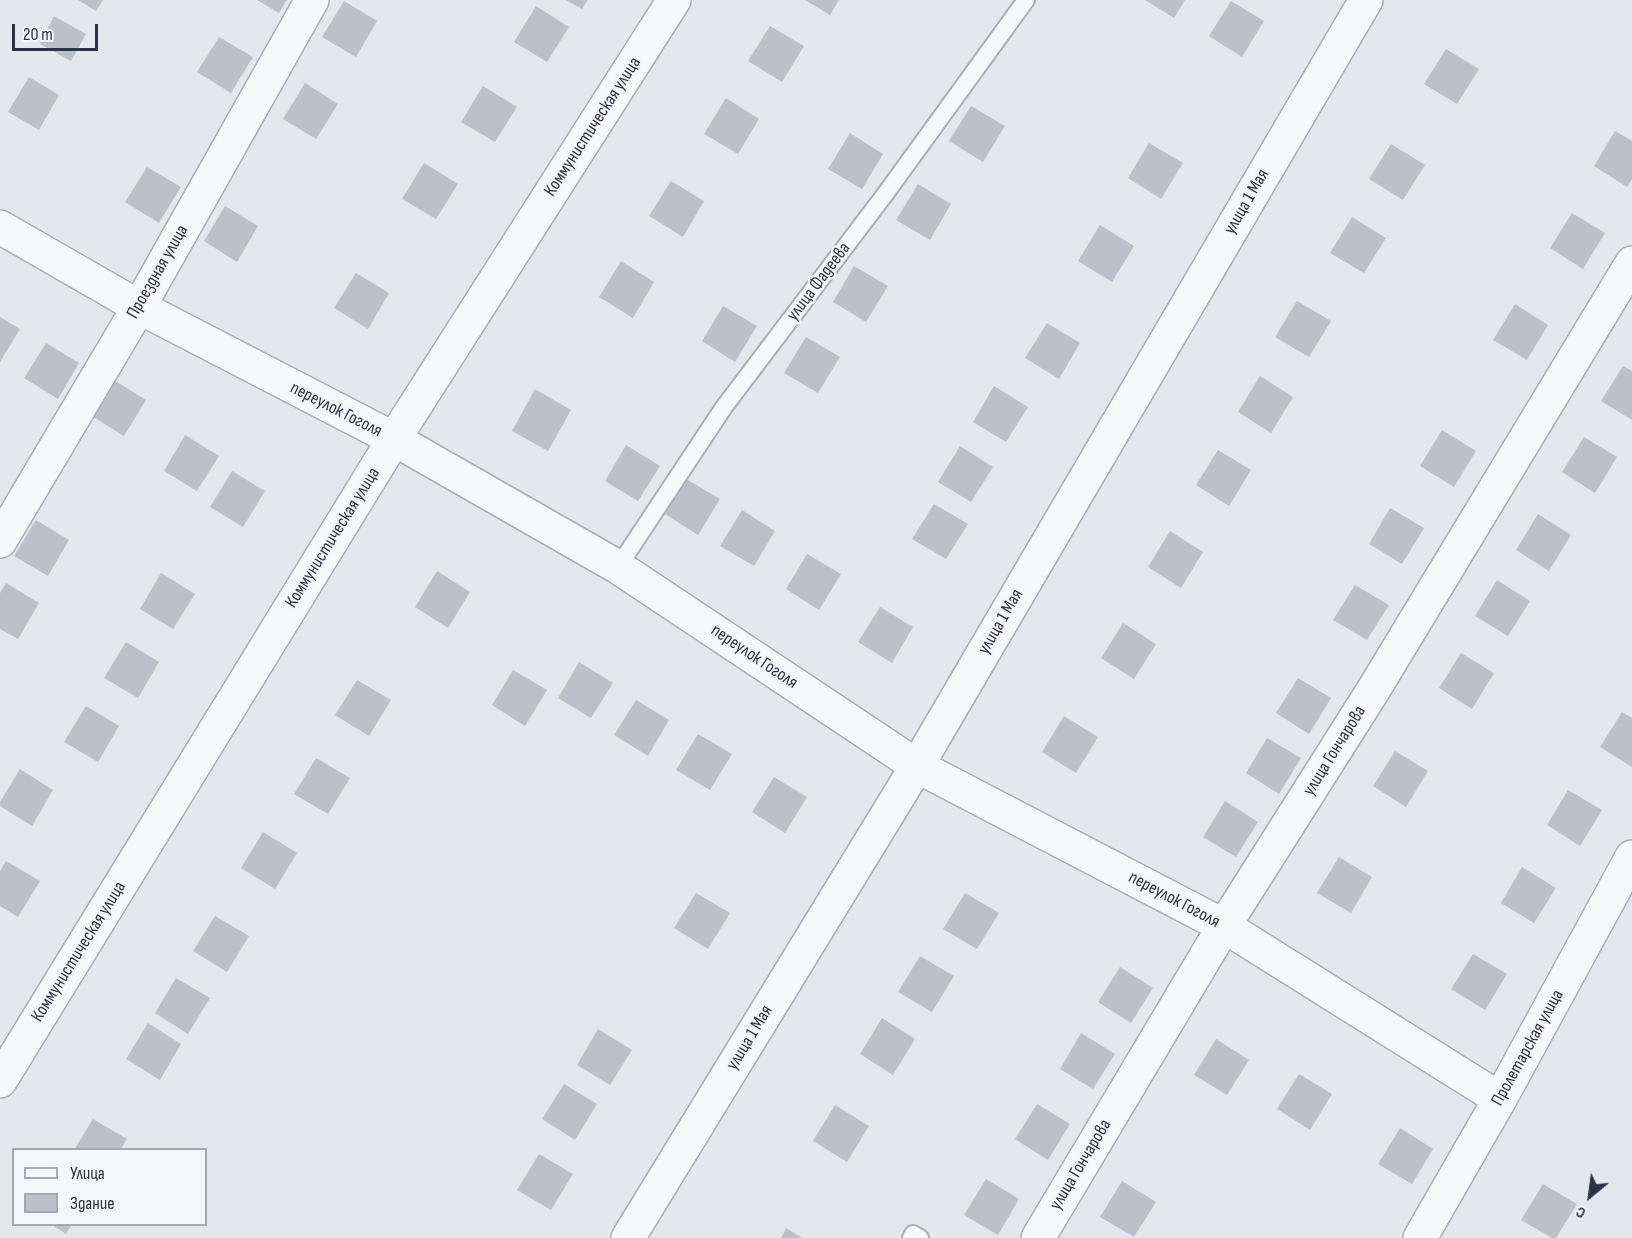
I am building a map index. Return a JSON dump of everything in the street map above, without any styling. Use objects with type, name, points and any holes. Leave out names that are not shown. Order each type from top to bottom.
[{"type":"street","name":"Проездная улица","points":[[0,542],[139,308],[312,0]]},
{"type":"street","name":"Коммунистическая улица","points":[[0,1081],[394,440],[674,0]]},
{"type":"street","name":"улица 1 Мая","points":[[628,1238],[917,766],[1366,0]]},
{"type":"street","name":"переулок Гоголя","points":[[0,227],[139,308],[394,440],[618,567],[917,766],[1224,926],[1500,1099]]},
{"type":"street","name":"улица Гончарова","points":[[1038,1238],[1224,926],[1374,689],[1632,263]]},
{"type":"street","name":"Пролетарская улица","points":[[1420,1238],[1500,1099],[1632,856]]},
{"type":"lane","name":"улица Фадеева","points":[[618,567],[724,407],[886,193],[1026,0]]},
{"type":"lane","points":[[911,1238],[913,1234],[920,1238]]},
{"type":"building","points":[[78,0],[103,0],[96,11]]},
{"type":"building","points":[[257,0],[287,0],[279,13]]},
{"type":"building","points":[[566,0],[588,0],[582,9]]},
{"type":"building","points":[[805,0],[839,0],[830,15]]},
{"type":"building","points":[[1145,0],[1185,0],[1174,18]]},
{"type":"building","points":[[344,1],[377,21],[356,57],[322,37]]},
{"type":"building","points":[[1231,1],[1264,21],[1242,57],[1209,36]]},
{"type":"building","points":[[536,6],[569,27],[547,62],[514,42]]},
{"type":"building","points":[[54,16],[86,34],[71,61],[40,44]]},
{"type":"building","points":[[770,26],[804,46],[782,82],[748,61]]},
{"type":"building","points":[[219,37],[253,57],[231,93],[197,72]]},
{"type":"building","points":[[1446,49],[1479,69],[1457,104],[1424,84]]},
{"type":"building","points":[[29,77],[59,95],[39,130],[8,112]]},
{"type":"building","points":[[305,83],[338,104],[316,139],[283,119]]},
{"type":"building","points":[[483,86],[517,107],[495,142],[461,122]]},
{"type":"building","points":[[726,98],[759,119],[738,154],[704,134]]},
{"type":"building","points":[[971,106],[1005,126],[983,162],[949,141]]},
{"type":"building","points":[[1615,131],[1632,141],[1632,179],[1627,187],[1594,166]]},
{"type":"building","points":[[850,133],[883,154],[862,189],[828,169]]},
{"type":"building","points":[[1149,143],[1183,163],[1161,199],[1128,178]]},
{"type":"building","points":[[1391,144],[1425,165],[1403,200],[1369,179]]},
{"type":"building","points":[[424,163],[458,184],[436,219],[402,199]]},
{"type":"building","points":[[147,167],[181,187],[159,223],[125,202]]},
{"type":"building","points":[[671,181],[704,201],[683,237],[649,216]]},
{"type":"building","points":[[918,184],[951,204],[930,240],[896,220]]},
{"type":"building","points":[[225,206],[258,226],[237,262],[204,241]]},
{"type":"building","points":[[1572,213],[1605,233],[1583,269],[1550,248]]},
{"type":"building","points":[[1352,217],[1386,238],[1364,273],[1330,253]]},
{"type":"building","points":[[1100,225],[1134,246],[1112,282],[1078,261]]},
{"type":"building","points":[[621,261],[654,282],[633,318],[599,297]]},
{"type":"building","points":[[854,266],[888,286],[866,322],[833,302]]},
{"type":"building","points":[[356,273],[389,293],[368,329],[334,308]]},
{"type":"building","points":[[1297,301],[1331,321],[1309,357],[1275,337]]},
{"type":"building","points":[[1515,304],[1548,325],[1527,360],[1493,340]]},
{"type":"building","points":[[723,306],[757,326],[735,362],[702,341]]},
{"type":"building","points":[[0,317],[20,329],[0,362]]},
{"type":"building","points":[[1047,323],[1080,343],[1059,379],[1025,358]]},
{"type":"building","points":[[806,337],[840,357],[818,393],[784,373]]},
{"type":"building","points":[[46,343],[79,363],[58,399],[24,378]]},
{"type":"building","points":[[1623,366],[1632,371],[1632,420],[1601,401]]},
{"type":"building","points":[[1260,376],[1293,397],[1271,433],[1238,412]]},
{"type":"building","points":[[112,379],[146,400],[124,436],[90,415]]},
{"type":"building","points":[[994,386],[1028,407],[1006,442],[973,422]]},
{"type":"building","points":[[535,389],[571,410],[548,451],[512,431]]},
{"type":"building","points":[[1442,430],[1476,451],[1454,487],[1420,466]]},
{"type":"building","points":[[185,435],[219,456],[197,491],[164,471]]},
{"type":"building","points":[[1584,437],[1617,457],[1595,493],[1562,472]]},
{"type":"building","points":[[626,445],[660,466],[638,501],[605,481]]},
{"type":"building","points":[[960,446],[993,467],[971,502],[938,482]]},
{"type":"building","points":[[1218,450],[1251,470],[1229,506],[1196,485]]},
{"type":"building","points":[[232,471],[265,491],[243,527],[210,507]]},
{"type":"building","points":[[686,479],[720,499],[698,535],[665,514]]},
{"type":"building","points":[[934,504],[968,524],[946,559],[912,539]]},
{"type":"building","points":[[1390,508],[1424,528],[1402,564],[1369,544]]},
{"type":"building","points":[[742,510],[775,531],[754,566],[720,546]]},
{"type":"building","points":[[1538,514],[1571,535],[1549,571],[1516,550]]},
{"type":"building","points":[[36,520],[69,540],[48,576],[14,556]]},
{"type":"building","points":[[1170,531],[1203,552],[1181,588],[1148,567]]},
{"type":"building","points":[[807,554],[841,574],[819,610],[786,589]]},
{"type":"building","points":[[437,571],[470,592],[448,628],[415,607]]},
{"type":"building","points":[[161,573],[195,594],[173,629],[140,609]]},
{"type":"building","points":[[1497,580],[1530,601],[1508,636],[1475,616]]},
{"type":"building","points":[[6,583],[39,603],[18,639],[0,629],[0,593]]},
{"type":"building","points":[[1355,585],[1389,605],[1367,640],[1333,620]]},
{"type":"building","points":[[880,607],[913,627],[892,663],[858,642]]},
{"type":"building","points":[[1123,623],[1156,644],[1134,679],[1101,658]]},
{"type":"building","points":[[126,642],[159,662],[138,698],[104,678]]},
{"type":"building","points":[[1461,653],[1494,673],[1472,709],[1439,688]]},
{"type":"building","points":[[579,662],[613,683],[591,718],[558,698]]},
{"type":"building","points":[[513,670],[547,690],[525,726],[492,705]]},
{"type":"building","points":[[1298,678],[1331,698],[1309,734],[1276,713]]},
{"type":"building","points":[[357,680],[391,700],[369,736],[335,715]]},
{"type":"building","points":[[636,700],[669,720],[648,756],[614,735]]},
{"type":"building","points":[[86,706],[119,726],[98,762],[64,742]]},
{"type":"building","points":[[1622,712],[1632,718],[1632,767],[1600,747]]},
{"type":"building","points":[[1064,716],[1098,737],[1076,773],[1042,752]]},
{"type":"building","points":[[698,734],[732,754],[710,790],[676,770]]},
{"type":"building","points":[[1267,738],[1301,758],[1279,794],[1246,773]]},
{"type":"building","points":[[1395,751],[1428,771],[1406,807],[1373,786]]},
{"type":"building","points":[[316,758],[350,778],[328,814],[294,794]]},
{"type":"building","points":[[20,769],[53,790],[32,826],[0,806],[0,802]]},
{"type":"building","points":[[774,777],[807,797],[785,833],[752,812]]},
{"type":"building","points":[[1568,790],[1602,810],[1580,846],[1547,825]]},
{"type":"building","points":[[1225,801],[1258,822],[1236,857],[1203,837]]},
{"type":"building","points":[[263,832],[297,853],[275,889],[241,868]]},
{"type":"building","points":[[1339,857],[1372,877],[1351,913],[1317,893]]},
{"type":"building","points":[[6,861],[40,881],[18,917],[0,906],[0,871]]},
{"type":"building","points":[[1522,867],[1556,888],[1534,923],[1501,903]]},
{"type":"building","points":[[696,893],[730,913],[708,949],[674,928]]},
{"type":"building","points":[[965,893],[999,913],[977,949],[943,929]]},
{"type":"building","points":[[215,916],[249,936],[227,972],[193,951]]},
{"type":"building","points":[[1473,954],[1507,974],[1485,1010],[1451,989]]},
{"type":"building","points":[[920,956],[954,976],[932,1012],[898,992]]},
{"type":"building","points":[[1120,967],[1153,988],[1131,1023],[1098,1002]]},
{"type":"building","points":[[176,978],[210,998],[188,1034],[155,1013]]},
{"type":"building","points":[[882,1018],[915,1039],[893,1075],[860,1054]]},
{"type":"building","points":[[148,1023],[181,1044],[160,1080],[126,1059]]},
{"type":"building","points":[[598,1029],[632,1050],[610,1085],[577,1065]]},
{"type":"building","points":[[1081,1033],[1115,1054],[1093,1089],[1060,1069]]},
{"type":"building","points":[[1216,1039],[1249,1060],[1227,1095],[1194,1075]]},
{"type":"building","points":[[1299,1074],[1332,1094],[1310,1130],[1277,1109]]},
{"type":"building","points":[[564,1084],[597,1104],[575,1140],[542,1119]]},
{"type":"building","points":[[1037,1104],[1070,1124],[1048,1160],[1015,1139]]},
{"type":"building","points":[[835,1105],[869,1126],[847,1162],[813,1141]]},
{"type":"building","points":[[93,1119],[127,1139],[121,1148],[75,1148]]},
{"type":"building","points":[[1400,1128],[1433,1149],[1412,1184],[1378,1164]]},
{"type":"building","points":[[539,1154],[573,1174],[551,1210],[517,1190]]},
{"type":"building","points":[[986,1179],[1019,1199],[998,1235],[964,1215]]},
{"type":"building","points":[[1122,1181],[1156,1202],[1134,1237],[1100,1217]]},
{"type":"building","points":[[1543,1184],[1577,1204],[1556,1238],[1552,1238],[1521,1220]]},
{"type":"building","points":[[54,1226],[71,1226],[66,1234]]},
{"type":"building","points":[[786,1228],[802,1238],[781,1238]]}]
